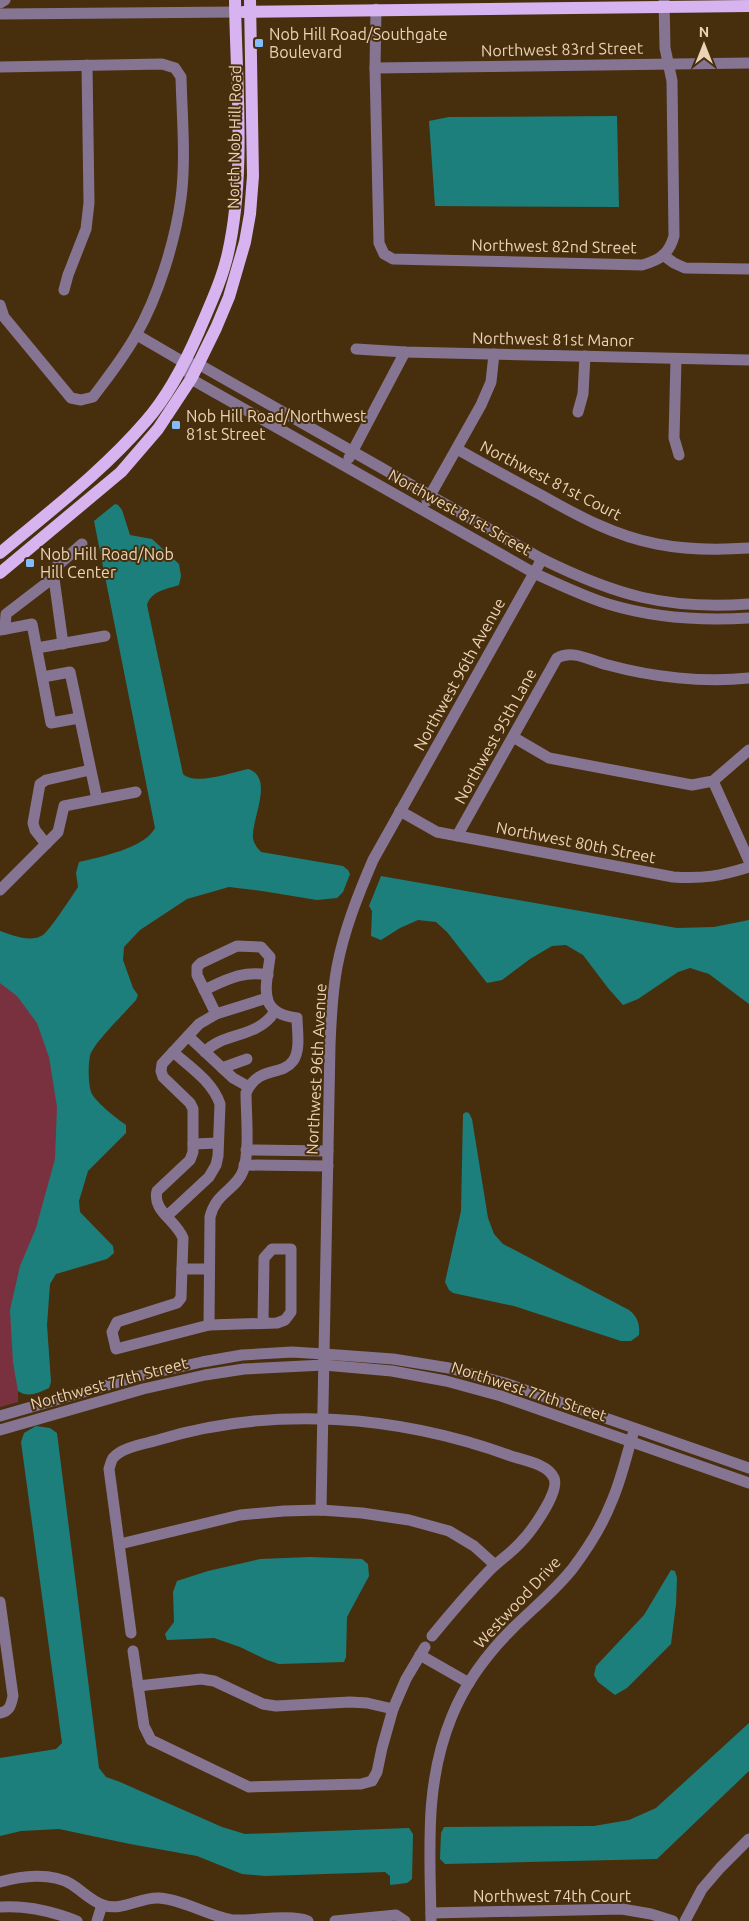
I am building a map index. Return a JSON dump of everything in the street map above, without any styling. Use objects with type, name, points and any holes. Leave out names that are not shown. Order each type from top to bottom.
[{"type":"main road","points":[[235,6],[376,9],[664,3],[749,6]]},
{"type":"main road","name":"North Nob Hill Road","points":[[0,553],[106,464],[147,420],[185,363],[216,290],[228,253],[235,212],[238,174],[235,6]]},
{"type":"main road","name":"North Nob Hill Road","points":[[0,572],[121,472],[158,429],[200,365],[229,297],[250,214],[253,176],[250,6]]},
{"type":"street","points":[[0,3],[5,0]]},
{"type":"street","points":[[664,3],[665,48],[672,81],[674,236],[670,248],[664,255],[674,263],[685,268],[749,269]]},
{"type":"street","points":[[0,14],[235,6]]},
{"type":"street","points":[[375,68],[376,9]]},
{"type":"street","name":"Northwest 83rd Street","points":[[375,68],[749,63]]},
{"type":"street","points":[[0,67],[162,64],[175,68],[181,77],[183,159],[181,198],[172,245],[157,288],[137,335],[93,397],[81,400],[72,398],[4,317],[0,305]]},
{"type":"street","points":[[64,290],[86,228],[89,203],[88,65]]},
{"type":"street","name":"Northwest 82nd Street","points":[[375,68],[379,243],[384,254],[393,259],[642,265],[653,262],[664,255]]},
{"type":"street","name":"Northwest 81st Street","points":[[137,335],[185,363],[200,365],[542,559],[581,578],[612,590],[647,599],[715,606],[749,604]]},
{"type":"street","name":"Northwest 81st Manor","points":[[356,349],[405,352],[749,360]]},
{"type":"street","points":[[345,466],[405,352]]},
{"type":"street","points":[[422,509],[481,405],[491,382],[494,354]]},
{"type":"street","points":[[578,412],[583,394],[585,356]]},
{"type":"street","points":[[676,359],[674,438],[680,455]]},
{"type":"street","points":[[185,363],[192,379]]},
{"type":"street","name":"Northwest 81st Street","points":[[192,379],[534,573],[574,591],[608,604],[646,613],[715,620],[749,618]]},
{"type":"street","name":"Northwest 81st Court","points":[[457,449],[583,519],[622,534],[657,544],[692,548],[724,550],[749,548]]},
{"type":"street","points":[[63,644],[53,571],[82,544]]},
{"type":"street","name":"Northwest 96th Avenue","points":[[321,1510],[332,1005],[337,967],[358,895],[373,860],[542,559]]},
{"type":"street","points":[[53,578],[6,614],[2,629],[32,624],[51,723],[79,718]]},
{"type":"street","points":[[37,648],[105,636]]},
{"type":"street","name":"Northwest 95th Lane","points":[[457,836],[557,658],[564,654],[572,654],[609,666],[650,674],[699,679],[749,678]]},
{"type":"street","points":[[43,677],[70,672],[96,800]]},
{"type":"street","points":[[513,738],[549,758],[692,785],[713,781],[749,750]]},
{"type":"street","points":[[46,844],[35,830],[33,823],[40,784],[46,780],[90,770]]},
{"type":"street","points":[[713,781],[749,861]]},
{"type":"street","points":[[1,888],[58,832],[64,806],[136,792]]},
{"type":"street","name":"Northwest 80th Street","points":[[400,811],[437,832],[673,877],[697,879],[720,876],[749,867]]},
{"type":"street","points":[[209,1325],[210,1217],[216,1200],[237,1182],[243,1171],[246,1150],[246,1093],[258,1077],[288,1065],[294,1060],[297,1049],[297,1018],[281,1015],[271,1008],[267,998],[270,957],[261,947],[237,946],[200,962],[197,967],[197,975],[216,1014]]},
{"type":"street","points":[[204,990],[239,975],[260,974],[268,976]]},
{"type":"street","points":[[263,1323],[264,1258],[272,1249],[291,1249],[291,1312],[285,1320],[277,1323],[209,1325],[116,1349],[112,1332],[117,1322],[177,1303],[181,1298],[182,1238],[180,1230],[156,1204],[157,1191],[190,1160],[193,1152],[193,1110],[190,1103],[163,1077],[161,1071],[162,1064],[198,1024],[216,1014],[267,998]]},
{"type":"street","points":[[205,1052],[216,1044],[262,1026],[270,1020],[276,1011]]},
{"type":"street","points":[[188,1036],[233,1078],[249,1087]]},
{"type":"street","points":[[167,1216],[210,1177],[218,1156],[220,1104],[214,1090],[173,1052]]},
{"type":"street","points":[[222,1068],[247,1059]]},
{"type":"street","points":[[193,1144],[218,1143]]},
{"type":"street","points":[[246,1150],[328,1151]]},
{"type":"street","points":[[275,1165],[276,1150]]},
{"type":"street","points":[[244,1165],[328,1166]]},
{"type":"street","points":[[182,1269],[209,1269]]},
{"type":"street","name":"Northwest 77th Street","points":[[0,1416],[139,1376],[202,1362],[292,1352],[446,1381],[502,1396],[749,1483]]},
{"type":"street","name":"Northwest 77th Street","points":[[0,1430],[143,1389],[205,1375],[324,1359],[393,1359],[449,1368],[505,1384],[749,1468]]},
{"type":"street","points":[[131,1633],[109,1469],[112,1459],[121,1452],[130,1449],[214,1427],[268,1420],[324,1418],[383,1424],[444,1435],[486,1446],[546,1469],[554,1477],[555,1487],[543,1512],[521,1543],[494,1564],[432,1636]]},
{"type":"street","name":"Westwood Drive","points":[[431,1917],[430,1807],[434,1774],[452,1715],[469,1683],[488,1655],[572,1569],[594,1538],[612,1502],[635,1428]]},
{"type":"street","points":[[120,1544],[240,1515],[321,1510],[362,1513],[409,1520],[449,1531],[474,1546],[494,1564]]},
{"type":"street","points":[[0,1602],[13,1696],[11,1706],[5,1712],[0,1713]]},
{"type":"street","points":[[133,1651],[146,1734],[151,1740],[249,1787],[362,1784],[372,1781],[377,1772],[393,1709],[406,1680],[423,1651],[469,1683]]},
{"type":"street","points":[[138,1686],[202,1680],[214,1681],[269,1705],[358,1703],[393,1709]]},
{"type":"street","points":[[685,1921],[702,1890],[720,1868],[749,1839]]},
{"type":"street","points":[[0,1882],[35,1876],[51,1878],[69,1882],[102,1905],[115,1907],[144,1899],[159,1898],[232,1920],[308,1921]]},
{"type":"street","points":[[97,1921],[102,1905]]},
{"type":"street","points":[[0,1907],[37,1908],[71,1920]]},
{"type":"street","name":"Northwest 74th Court","points":[[431,1917],[523,1916],[622,1908],[672,1921]]},
{"type":"street","points":[[335,1921],[396,1915],[405,1921]]},
{"type":"shaded area","points":[[0,979],[26,1000],[53,1050],[62,1119],[18,1391],[18,1402],[0,1407]]},
{"type":"water","points":[[617,116],[619,207],[435,206],[429,121],[449,117]]},
{"type":"water","points":[[115,504],[122,510],[130,535],[152,539],[179,564],[181,576],[179,585],[156,594],[149,600],[147,605],[183,774],[196,779],[248,769],[256,774],[260,781],[260,800],[253,838],[261,852],[343,866],[350,874],[343,892],[337,898],[317,900],[229,887],[187,899],[140,930],[124,947],[123,960],[133,988],[138,995],[136,1000],[92,1050],[89,1060],[89,1075],[92,1094],[112,1115],[126,1125],[126,1133],[88,1171],[79,1201],[80,1212],[113,1246],[114,1253],[107,1259],[56,1274],[50,1284],[47,1325],[51,1382],[49,1388],[37,1393],[26,1394],[18,1391],[13,1362],[10,1310],[20,1266],[36,1228],[55,1159],[57,1107],[49,1057],[37,1023],[17,996],[0,983],[0,931],[27,938],[43,935],[78,887],[76,873],[79,862],[121,851],[142,841],[155,828],[94,521]]},
{"type":"water","points":[[381,876],[677,928],[714,927],[749,920],[749,1004],[709,974],[690,968],[678,972],[638,999],[623,1005],[583,955],[566,945],[552,946],[530,959],[502,980],[487,983],[447,932],[436,922],[418,920],[400,928],[381,940],[371,936],[372,911],[369,906]]},
{"type":"water","points":[[469,1113],[472,1119],[488,1218],[494,1234],[503,1244],[629,1310],[638,1321],[639,1328],[639,1335],[631,1341],[621,1341],[514,1306],[453,1293],[449,1290],[445,1282],[461,1211],[463,1114]]},
{"type":"water","points":[[36,1426],[50,1428],[57,1433],[99,1768],[106,1777],[222,1827],[245,1834],[409,1828],[413,1834],[412,1879],[407,1883],[390,1885],[390,1876],[385,1872],[265,1876],[242,1874],[197,1856],[59,1829],[21,1831],[0,1836],[0,1758],[56,1749],[62,1743],[21,1442],[24,1433]]},
{"type":"water","points":[[310,1557],[362,1559],[368,1564],[369,1576],[347,1617],[346,1657],[344,1662],[279,1664],[214,1638],[167,1640],[165,1634],[174,1622],[173,1592],[177,1581],[208,1571],[260,1559]]},
{"type":"water","points":[[671,1570],[675,1571],[677,1578],[671,1644],[627,1688],[615,1695],[598,1682],[594,1675],[596,1666],[644,1615]]},
{"type":"water","points":[[749,1723],[749,1771],[657,1859],[445,1864],[440,1859],[441,1833],[444,1827],[594,1826],[629,1820],[656,1808]]},
{"type":"place","name":"Nob Hill Road/Southgate Boulevard","points":[[259,43]]},
{"type":"place","name":"Nob Hill Road/Northwest 81st Street","points":[[176,425]]},
{"type":"place","name":"Nob Hill Road/Nob Hill Center","points":[[30,563]]}]
